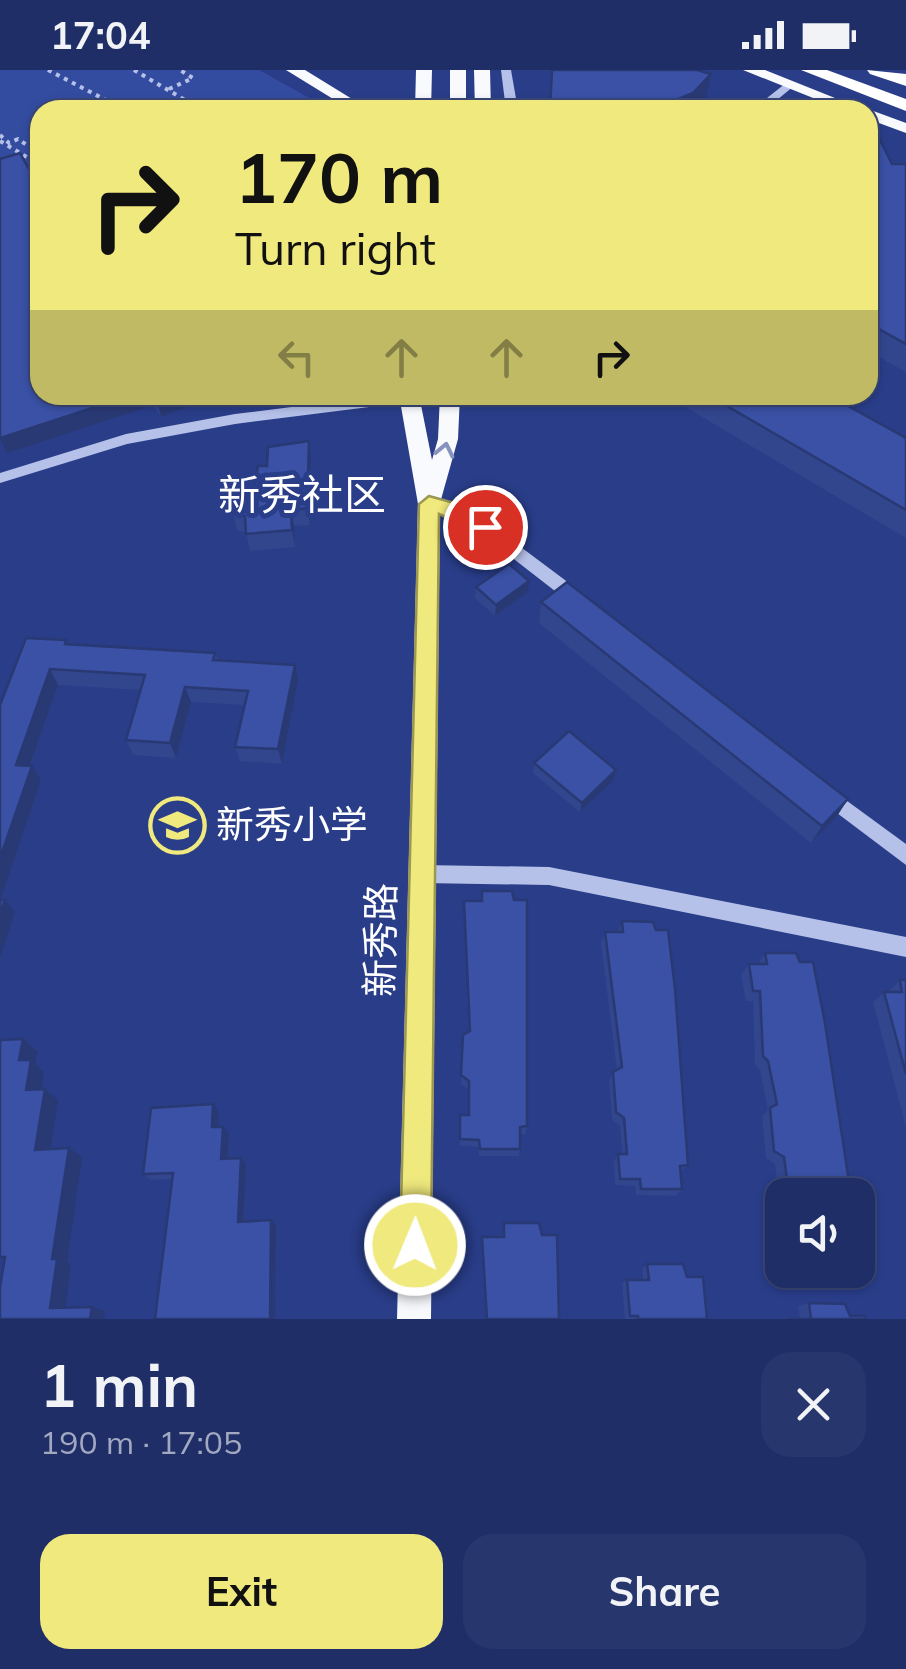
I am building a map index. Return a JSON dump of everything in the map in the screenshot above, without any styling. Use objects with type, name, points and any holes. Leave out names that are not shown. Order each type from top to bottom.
[{"type":"highway","points":[[810,70],[906,104]]},
{"type":"highway","points":[[876,70],[906,80]]},
{"type":"main road","points":[[294,70],[345,100]]},
{"type":"main road","points":[[458,70],[458,100]]},
{"type":"main road","points":[[482,70],[482,100]]},
{"type":"main road","points":[[751,70],[830,100]]},
{"type":"main road","points":[[423,100],[424,75]]},
{"type":"main road","points":[[878,118],[906,128]]},
{"type":"main road","name":"新秀路","points":[[411,405],[429,504],[414,1319]]},
{"type":"main road","name":"新秀路","points":[[429,504],[448,439],[450,405]]},
{"type":"street","points":[[506,70],[510,100]]},
{"type":"street","points":[[771,100],[790,85]]},
{"type":"street","points":[[0,478],[126,439],[341,405]]},
{"type":"street","points":[[429,504],[465,513],[594,612]]},
{"type":"street","points":[[812,783],[906,856]]},
{"type":"street","points":[[422,874],[549,876],[906,947]]},
{"type":"path","points":[[48,70],[106,100]]},
{"type":"path","points":[[134,70],[185,100]]},
{"type":"path","points":[[168,90],[193,78],[180,70]]},
{"type":"path","points":[[0,138],[9,143],[18,139],[30,147]]},
{"type":"path","points":[[0,138],[30,158]]},
{"type":"shaded area","points":[[0,70],[259,70],[313,100],[30,100],[30,176],[0,157]]},
{"type":"building","points":[[552,70],[697,70],[711,74],[693,93],[676,100],[550,100]]},
{"type":"building","points":[[878,136],[892,164],[906,164],[906,344],[878,329]]},
{"type":"building","points":[[20,153],[30,171],[30,405],[101,405],[0,438],[0,159]]},
{"type":"building","points":[[725,405],[846,405],[906,438],[906,510]]},
{"type":"building","points":[[309,441],[307,508],[291,510],[292,530],[246,534],[245,516],[233,514],[237,485],[255,484],[258,466],[267,466],[268,447]]},
{"type":"building","points":[[509,564],[529,581],[496,605],[476,587]]},
{"type":"building","points":[[567,582],[848,799],[822,826],[541,602]]},
{"type":"building","points":[[26,638],[215,653],[213,660],[295,665],[278,749],[235,747],[248,691],[185,687],[170,743],[126,740],[145,675],[50,669],[16,765],[32,766],[0,858],[0,705]]},
{"type":"building","points":[[569,731],[616,770],[582,803],[534,763]]},
{"type":"building","points":[[482,891],[512,891],[514,900],[527,900],[527,1126],[520,1127],[520,1149],[480,1149],[479,1140],[460,1139],[460,1115],[469,1115],[469,1081],[461,1075],[463,1035],[470,1031],[464,901],[482,901]]},
{"type":"building","points":[[622,921],[653,922],[656,930],[668,930],[688,1165],[680,1166],[682,1189],[641,1189],[640,1179],[620,1179],[618,1154],[627,1154],[624,1118],[616,1112],[613,1072],[622,1067],[605,932],[623,932]]},
{"type":"building","points":[[765,953],[796,953],[800,962],[813,962],[848,1178],[787,1178],[784,1157],[774,1151],[770,1108],[777,1104],[768,1061],[763,1056],[760,991],[753,991],[749,964],[767,964]]},
{"type":"building","points":[[900,980],[906,980],[906,1074],[884,992],[902,992]]},
{"type":"building","points":[[23,1039],[19,1060],[31,1060],[26,1090],[45,1089],[35,1150],[69,1148],[52,1259],[57,1259],[50,1308],[92,1307],[90,1319],[0,1319],[5,1257],[0,1257],[0,1040]]},
{"type":"building","points":[[213,1104],[212,1127],[223,1127],[221,1159],[241,1158],[238,1222],[271,1220],[270,1319],[155,1319],[173,1173],[143,1174],[151,1108]]},
{"type":"building","points":[[504,1223],[539,1223],[542,1235],[557,1235],[559,1319],[487,1319],[482,1237],[504,1237]]},
{"type":"building","points":[[647,1264],[683,1264],[687,1277],[703,1277],[707,1319],[630,1316],[627,1280],[649,1280]]},
{"type":"building","points":[[809,1303],[845,1304],[850,1316],[866,1319],[811,1319]]},
{"type":"place","name":"新秀小学","points":[[177,825]]},
{"type":"district","name":"新秀社区","points":[[302,495]]},
{"type":"route","points":[[415,1245],[429,504],[448,506],[485,527]]}]
